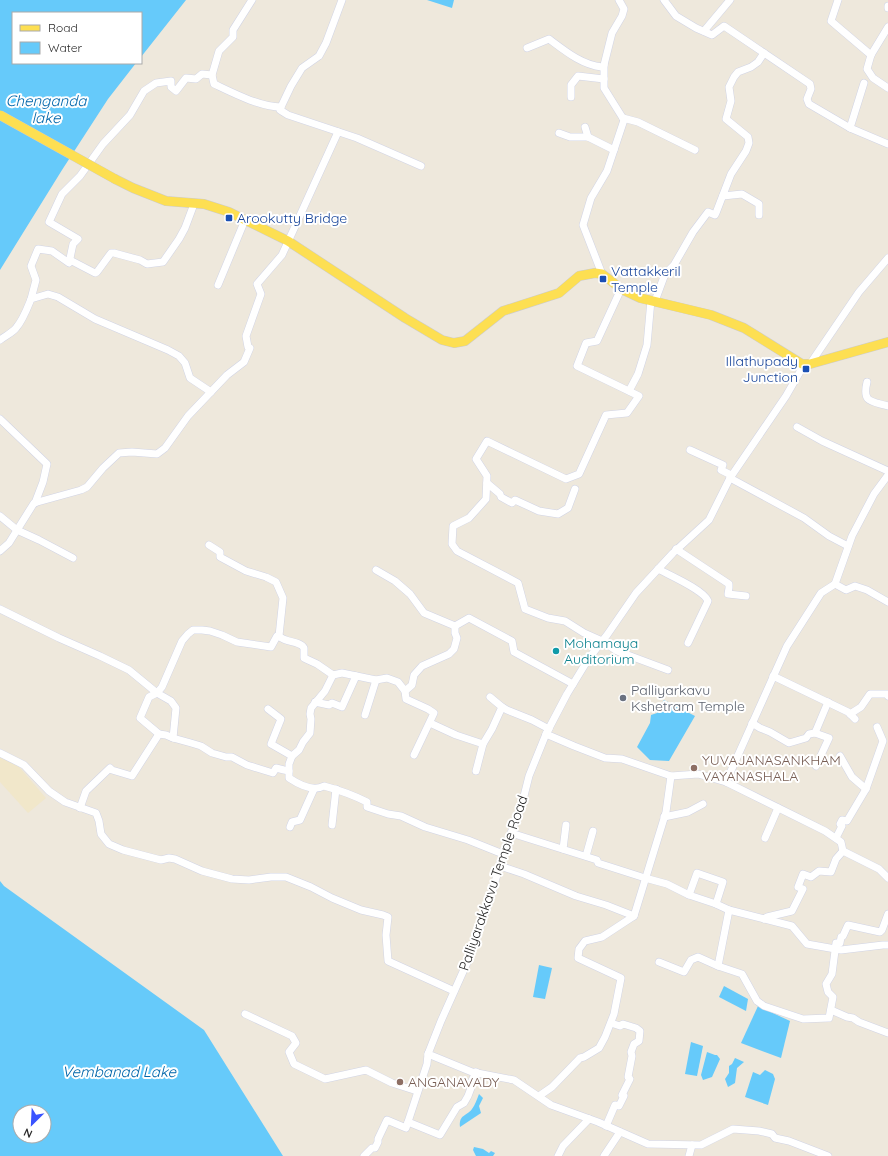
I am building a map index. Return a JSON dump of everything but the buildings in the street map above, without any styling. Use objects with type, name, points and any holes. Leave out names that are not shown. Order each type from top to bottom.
[{"type":"main road","points":[[0,115],[133,188],[166,201],[204,204],[229,212],[288,241],[405,318],[442,340],[454,343],[465,341],[503,311],[560,293],[579,276],[587,274],[602,274],[622,290],[640,298],[711,315],[744,328],[806,364],[888,342]]},
{"type":"street","points":[[252,0],[233,30],[233,38],[219,51],[212,75],[214,84],[272,107],[280,107]]},
{"type":"street","points":[[280,107],[302,68],[318,56],[326,43],[342,0]]},
{"type":"street","points":[[602,274],[583,225],[592,198],[607,171],[624,120],[604,88],[604,65],[612,32],[622,16],[624,9],[619,0]]},
{"type":"street","points":[[664,0],[676,16],[704,32],[712,35],[724,26],[810,84],[811,89],[807,100],[809,104],[850,128],[888,144]]},
{"type":"street","points":[[704,32],[730,0]]},
{"type":"street","points":[[838,0],[831,21],[871,55]]},
{"type":"street","points":[[888,27],[871,55],[867,69],[873,78],[888,88]]},
{"type":"street","points":[[527,48],[550,39],[575,58],[594,66],[602,67],[604,65]]},
{"type":"street","points":[[629,391],[638,374],[647,345],[653,301],[666,274],[674,265],[693,232],[708,212],[714,215],[716,213],[731,174],[746,151],[749,143],[748,137],[726,119],[731,101],[729,87],[738,72],[751,67],[758,62],[764,53]]},
{"type":"street","points":[[70,260],[73,244],[78,239],[48,222],[62,194],[80,176],[103,144],[130,115],[144,91],[156,83],[171,81],[171,88],[176,91],[186,78],[196,79],[202,74],[212,75]]},
{"type":"street","points":[[571,97],[571,84],[578,76],[604,79]]},
{"type":"street","points":[[850,128],[864,83]]},
{"type":"street","points":[[280,107],[280,110],[288,115],[357,138],[421,166]]},
{"type":"street","points":[[622,118],[638,122],[695,150]]},
{"type":"street","points":[[585,127],[588,136]]},
{"type":"street","points":[[35,503],[88,487],[103,468],[119,453],[132,452],[157,454],[165,448],[188,416],[227,375],[244,362],[250,348],[248,347],[246,336],[260,294],[257,284],[282,255],[338,132]]},
{"type":"street","points":[[559,133],[570,137],[588,136],[614,150]]},
{"type":"street","points":[[723,196],[742,194],[758,204],[759,215]]},
{"type":"street","points":[[0,340],[15,329],[24,316],[31,299],[36,280],[31,266],[38,248],[52,251],[69,263],[70,260],[95,272],[97,272],[111,253],[140,260],[148,264],[162,262],[179,239],[194,204]]},
{"type":"street","points":[[218,286],[244,220]]},
{"type":"street","name":"Palliyarakkavu Temple Road","points":[[408,1122],[427,1064],[428,1054],[470,956],[491,896],[503,854],[522,804],[528,776],[548,731],[573,684],[589,658],[636,593],[676,549],[709,520],[730,477],[786,396],[801,370],[859,292],[888,258]]},
{"type":"street","points":[[622,290],[597,341],[586,343],[577,366],[638,396],[627,414],[606,414],[579,474],[566,479],[487,441],[476,459],[487,476],[486,499],[469,518],[453,526],[452,544],[457,551],[518,583],[525,609],[548,618],[565,621],[617,651],[668,670]]},
{"type":"street","points":[[31,299],[48,294],[58,297],[95,318],[168,350],[179,356],[185,363],[190,378],[212,392]]},
{"type":"street","points":[[867,382],[865,393],[867,398],[888,406]]},
{"type":"street","points":[[0,419],[47,464],[43,482],[35,503],[9,543],[0,551]]},
{"type":"street","points":[[797,427],[822,441],[888,471]]},
{"type":"street","points":[[690,450],[723,465],[721,470],[730,477],[804,518],[829,536],[848,546]]},
{"type":"street","points":[[726,782],[787,646],[821,592],[835,584],[852,536],[874,494],[888,474]]},
{"type":"street","points":[[487,483],[500,494],[501,497],[512,503],[515,500],[539,511],[558,514],[568,508],[575,489]]},
{"type":"street","points":[[0,516],[17,530],[72,558]]},
{"type":"street","points":[[209,545],[220,552],[220,557],[246,571],[266,577],[276,582],[283,598],[279,636],[277,636],[271,646],[237,642],[210,631],[194,630],[182,641],[162,687],[149,697],[140,718],[159,734],[200,746],[212,753],[232,757],[246,765],[273,773],[276,768],[289,771]]},
{"type":"street","points":[[676,549],[729,584],[728,594],[746,596]]},
{"type":"street","points":[[658,569],[683,581],[706,597],[708,602],[688,643]]},
{"type":"street","points":[[376,570],[395,581],[410,594],[424,613],[455,626]]},
{"type":"street","points":[[835,584],[846,590],[856,586],[888,602]]},
{"type":"street","points":[[0,610],[129,670],[171,701],[176,708],[173,738]]},
{"type":"street","points":[[455,626],[468,618],[512,641],[514,652],[573,684]]},
{"type":"street","points":[[406,692],[412,685],[414,675],[422,666],[449,654],[454,650],[457,638],[455,626]]},
{"type":"street","points":[[279,636],[287,641],[292,641],[302,646],[304,649],[304,658],[334,675],[342,673],[376,680],[387,678],[398,682],[406,692],[406,699],[428,709],[434,714],[414,755]]},
{"type":"street","points":[[334,675],[325,692],[311,708],[310,733],[299,750],[292,756],[289,764],[289,778],[297,783],[314,788],[324,786],[336,789],[367,802],[367,807],[388,814],[401,816],[425,827],[468,840],[503,854]]},
{"type":"street","points":[[315,702],[329,705],[332,703],[342,707],[356,676]]},
{"type":"street","points":[[773,676],[828,702],[852,716],[861,707],[870,694],[886,694],[888,696]]},
{"type":"street","points":[[365,716],[376,680]]},
{"type":"street","points":[[490,697],[507,710],[532,720],[574,746],[605,758],[622,759],[672,776],[698,774],[726,782],[825,831],[841,842],[843,851]]},
{"type":"street","points":[[815,733],[828,702]]},
{"type":"street","points":[[476,771],[483,744],[502,707]]},
{"type":"street","points":[[268,709],[281,719],[272,744],[292,756]]},
{"type":"street","points":[[430,723],[456,735],[483,744]]},
{"type":"street","points":[[752,723],[789,743],[806,738],[809,734],[815,733],[829,738],[816,766]]},
{"type":"street","points":[[836,838],[842,826],[840,824],[842,820],[847,821],[866,789],[879,755],[883,741],[877,728]]},
{"type":"street","points":[[80,808],[86,791],[110,768],[132,776],[159,734]]},
{"type":"street","points":[[0,753],[24,765],[49,791],[64,802],[96,813],[101,834],[109,844],[123,850],[161,860],[169,858],[175,859],[202,870],[232,879],[249,880],[271,877],[286,877],[361,910],[388,917],[386,935],[388,961],[454,991]]},
{"type":"street","points":[[840,756],[852,777],[866,789]]},
{"type":"street","points":[[539,1096],[552,1087],[580,1058],[599,1048],[605,1037],[614,1014],[622,978],[578,958],[579,949],[585,941],[602,936],[634,916],[664,817],[672,776]]},
{"type":"street","points":[[290,827],[292,822],[300,820],[314,788]]},
{"type":"street","points":[[332,825],[336,789]]},
{"type":"street","points":[[664,817],[688,812],[704,804]]},
{"type":"street","points":[[765,838],[778,808]]},
{"type":"street","points":[[563,849],[566,825]]},
{"type":"street","points":[[586,856],[593,831]]},
{"type":"street","points":[[511,833],[586,856],[597,860],[598,863],[667,884],[689,895],[729,910],[792,926],[807,944],[841,950],[888,945]]},
{"type":"street","points":[[843,851],[879,869],[888,878]]},
{"type":"street","points":[[764,919],[792,911],[803,889],[798,887],[803,874],[811,877],[819,871],[831,872],[836,860],[843,851]]},
{"type":"street","points":[[500,866],[524,874],[576,896],[606,905],[634,916]]},
{"type":"street","points":[[689,895],[697,873],[723,882],[716,904]]},
{"type":"street","points":[[718,966],[729,910]]},
{"type":"street","points":[[659,962],[684,972],[691,960],[698,957],[742,974],[757,1001],[764,1006],[803,1019],[829,1018],[833,997],[828,992],[826,984],[827,980],[832,974],[834,949],[836,943],[840,943],[841,937],[843,936],[848,925],[880,932],[888,914]]},
{"type":"street","points":[[831,1010],[888,1033]]},
{"type":"street","points":[[245,1014],[292,1036],[296,1043],[289,1052],[294,1064],[306,1071],[325,1079],[366,1070],[392,1083],[417,1091]]},
{"type":"street","points":[[606,1126],[615,1105],[619,1106],[624,1096],[622,1095],[630,1079],[628,1077],[632,1056],[631,1052],[634,1044],[639,1041],[640,1031],[636,1028],[623,1024],[620,1026],[611,1022]]},
{"type":"street","points":[[428,1054],[476,1072],[514,1080],[551,1104],[648,1144],[701,1145],[733,1129],[759,1131],[772,1134],[775,1138],[789,1141],[828,1156]]},
{"type":"street","points":[[364,1156],[372,1148],[375,1148],[386,1120],[406,1128],[408,1122],[440,1135],[457,1107],[464,1103],[468,1096],[471,1088],[470,1085],[476,1072]]},
{"type":"street","points":[[558,1156],[563,1146],[589,1119]]},
{"type":"street","points":[[604,1156],[620,1132]]},
{"type":"street","points":[[689,1156],[692,1145]]},
{"type":"shaded area","points":[[0,757],[14,761],[46,798],[28,813],[0,782]]},
{"type":"water","name":"Chenganda lake","points":[[0,0],[186,0],[142,56],[142,12],[12,12],[12,64],[135,64],[108,99],[0,270]]},
{"type":"water","points":[[427,0],[454,0],[452,8]]},
{"type":"water","points":[[664,700],[695,716],[669,761],[650,760],[637,747],[650,723],[651,715],[657,713],[657,710]]},
{"type":"water","name":"Vembanad Lake","points":[[0,881],[4,886],[204,1030],[283,1156],[0,1156]]},
{"type":"water","points":[[539,965],[552,968],[545,999],[533,997]]},
{"type":"water","points":[[724,986],[748,999],[746,1011],[719,997]]},
{"type":"water","points":[[758,1006],[790,1021],[781,1058],[741,1043]]},
{"type":"water","points":[[691,1042],[703,1046],[697,1076],[685,1074]]},
{"type":"water","points":[[707,1052],[717,1055],[720,1059],[712,1077],[703,1080],[701,1075]]},
{"type":"water","points":[[735,1058],[744,1062],[737,1068],[735,1083],[728,1087],[725,1079],[729,1073],[729,1066]]},
{"type":"water","points":[[765,1070],[773,1074],[775,1079],[768,1105],[745,1097],[753,1072],[760,1075]]},
{"type":"water","points":[[479,1094],[483,1098],[479,1106],[481,1113],[460,1127],[462,1118],[470,1112]]},
{"type":"water","points":[[474,1147],[483,1149],[489,1153],[491,1151],[495,1153],[493,1156],[476,1156],[473,1150]]},
{"type":"place","name":"Arookutty Bridge","points":[[229,218]]},
{"type":"place","name":"Vattakkeril Temple","points":[[603,279]]},
{"type":"place","name":"Illathupady Junction","points":[[806,369]]},
{"type":"place","name":"Mohamaya Auditorium","points":[[556,651]]},
{"type":"place","name":"Palliyarkavu Kshetram Temple","points":[[623,698]]},
{"type":"place","name":"YUVAJANASANKHAM VAYANASHALA","points":[[694,768]]},
{"type":"place","name":"ANGANAVADY","points":[[400,1082]]}]
